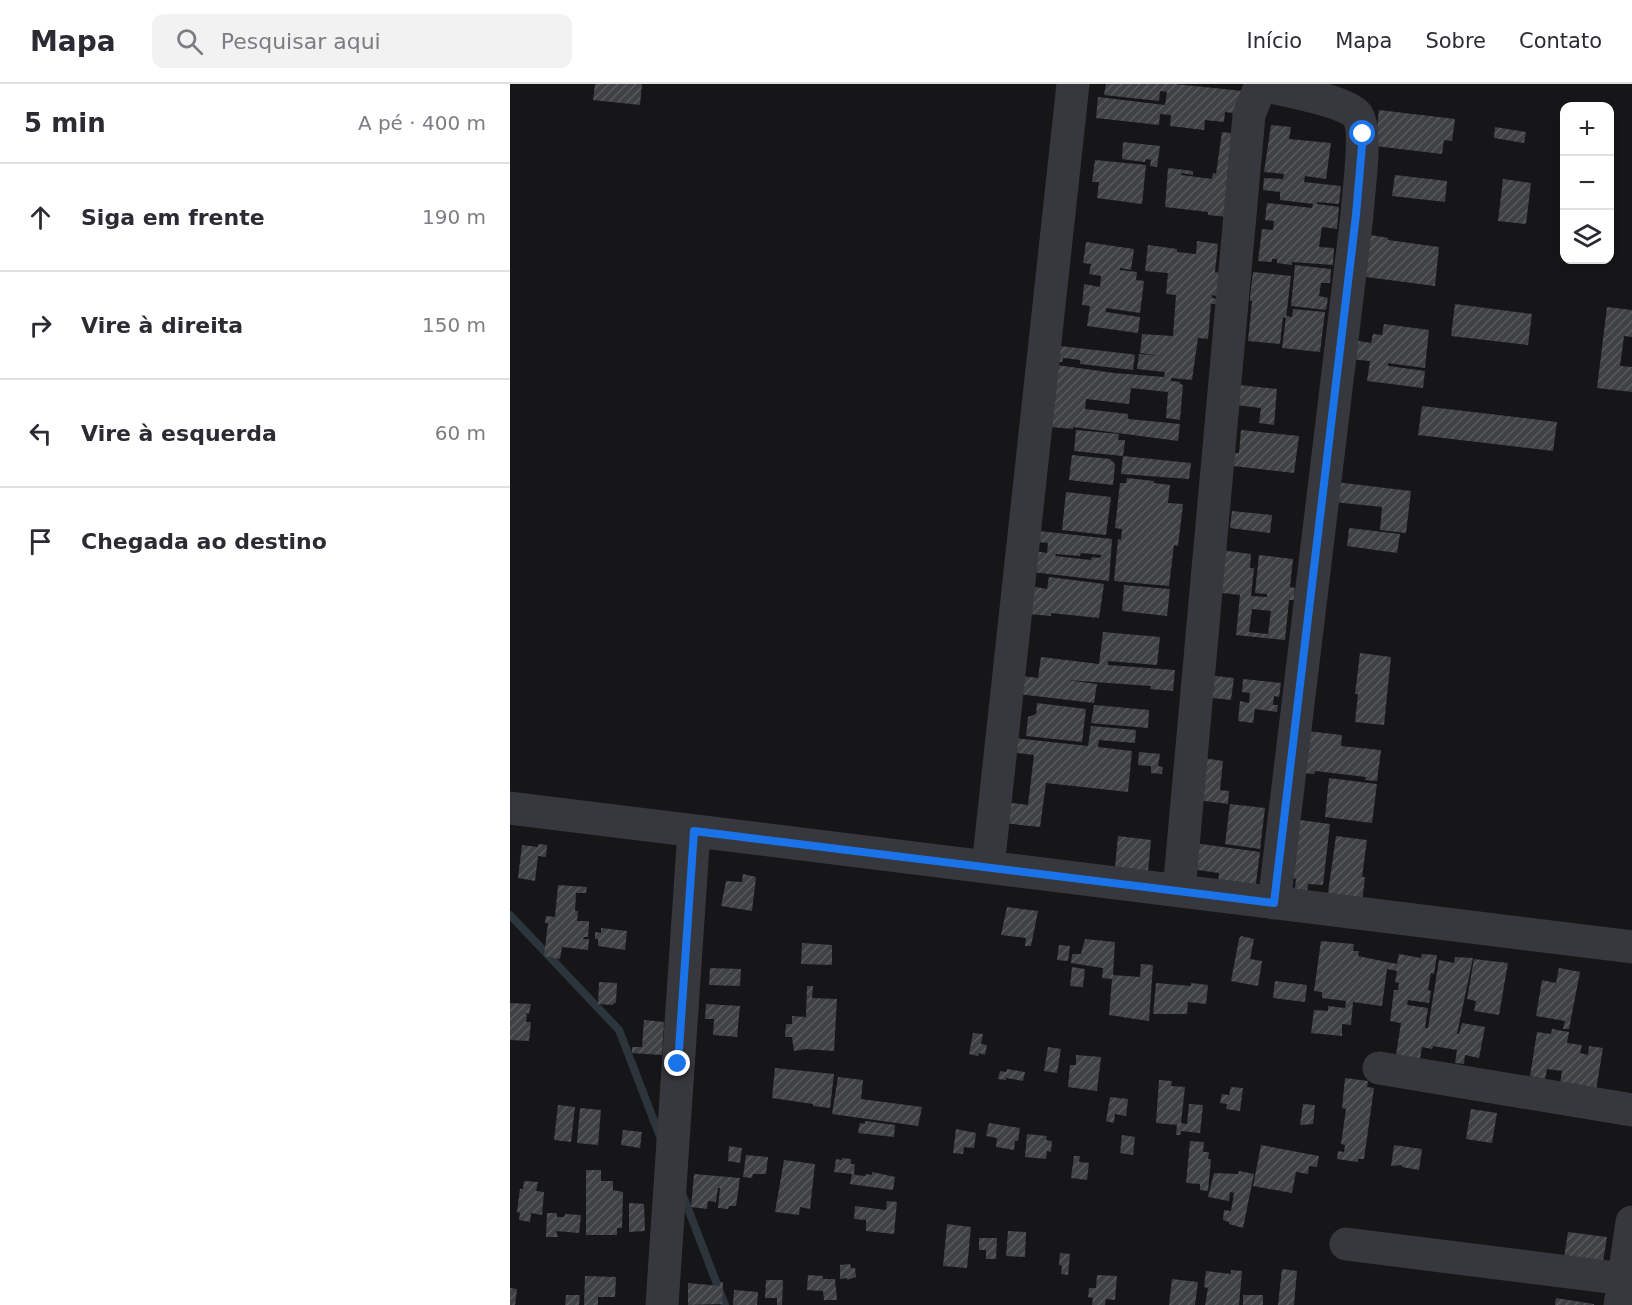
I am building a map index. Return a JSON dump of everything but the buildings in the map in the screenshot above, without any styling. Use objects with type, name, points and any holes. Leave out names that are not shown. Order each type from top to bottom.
[{"type":"street","points":[[988,867],[1072,84]]},
{"type":"street","points":[[1179,891],[1249,115],[1261,84],[1345,105],[1358,116],[1363,134],[1355,227],[1274,903]]},
{"type":"street","points":[[510,808],[1632,947]]},
{"type":"street","points":[[662,1305],[694,831]]},
{"type":"street","points":[[1379,1068],[1632,1110]]},
{"type":"street","points":[[1346,1244],[1622,1292],[1632,1222]]},
{"type":"waterway","points":[[510,915],[619,1030],[661,1139]]},
{"type":"waterway","points":[[682,1193],[725,1305]]},
{"type":"route","points":[[678,1064],[694,831],[1274,903],[1356,215],[1363,134]]}]
